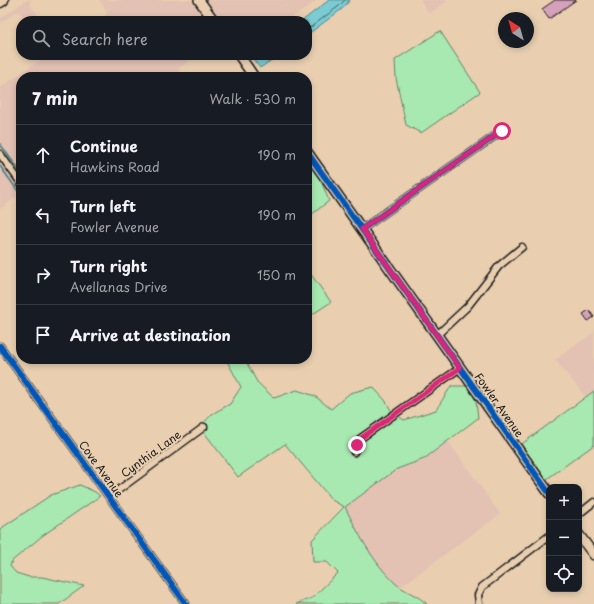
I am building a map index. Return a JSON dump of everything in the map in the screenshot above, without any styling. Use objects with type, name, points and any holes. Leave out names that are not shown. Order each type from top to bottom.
[{"type":"street","points":[[199,0],[210,16]]},
{"type":"street","points":[[242,60],[251,72]]},
{"type":"street","points":[[362,229],[502,131]]},
{"type":"street","points":[[0,154],[16,176]]},
{"type":"street","name":"Fowler Avenue","points":[[312,159],[546,489]]},
{"type":"street","points":[[437,335],[468,306],[500,266],[522,247]]},
{"type":"street","name":"Cove Avenue","points":[[0,346],[186,604]]},
{"type":"street","points":[[354,452],[361,438],[460,368]]},
{"type":"street","name":"Cynthia Lane","points":[[109,497],[204,427]]},
{"type":"street","points":[[582,512],[594,502]]},
{"type":"street","points":[[479,604],[478,595],[482,587],[546,538]]},
{"type":"street","points":[[582,539],[594,555]]},
{"type":"shaded area","points":[[27,0],[32,0],[30,1],[30,5],[38,16],[22,16],[20,13],[16,12],[0,23],[0,19]]},
{"type":"shaded area","points":[[99,0],[195,0],[206,16],[105,16],[107,11]]},
{"type":"shaded area","points":[[203,0],[317,0],[295,16],[214,16]]},
{"type":"shaded area","points":[[420,0],[449,0],[429,14]]},
{"type":"shaded area","points":[[40,60],[190,60],[178,69],[180,72],[23,72]]},
{"type":"shaded area","points":[[16,77],[16,171],[0,149],[0,88]]},
{"type":"shaded area","points":[[0,159],[16,181],[16,197],[0,209]]},
{"type":"shaded area","points":[[594,332],[594,391],[586,397],[555,360]]},
{"type":"shaded area","points":[[448,441],[500,514],[400,587],[394,583],[377,563],[361,539],[344,507],[397,469],[424,459]]},
{"type":"green space","points":[[440,31],[480,92],[421,133],[406,125],[396,78],[395,60]]},
{"type":"green space","points":[[312,164],[318,173],[329,201],[312,214]]},
{"type":"green space","points":[[312,276],[331,302],[312,315]]},
{"type":"green space","points":[[229,364],[248,364],[257,382],[274,398],[297,390],[315,396],[331,409],[350,393],[373,387],[385,400],[392,412],[359,436],[350,454],[355,457],[363,441],[398,416],[404,420],[436,410],[451,386],[468,386],[476,401],[478,418],[424,459],[397,469],[345,507],[372,556],[386,574],[406,591],[427,604],[296,604],[312,598],[338,573],[327,562],[313,562],[312,540],[344,507],[332,500],[285,444],[238,477],[204,432],[208,428],[205,423],[202,425],[212,414],[230,404],[241,387]]},
{"type":"green space","points":[[594,391],[594,445],[544,481],[519,446]]},
{"type":"green space","points":[[80,485],[100,496],[42,536],[12,561],[10,566],[16,573],[29,577],[42,577],[84,586],[59,604],[0,604],[0,529],[51,495]]},
{"type":"water","points":[[329,0],[350,0],[342,9],[312,31],[312,16],[308,16]]},
{"type":"water","points":[[254,60],[272,60],[260,68]]},
{"type":"building","points":[[555,0],[576,0],[549,19],[542,9]]},
{"type":"building","points":[[589,310],[594,317],[588,321],[583,314]]},
{"type":"waterway","points":[[0,144],[16,166]]},
{"type":"waterway","points":[[0,166],[16,188]]},
{"type":"cycle path","points":[[362,229],[502,131]]},
{"type":"cycle path","points":[[312,159],[546,489]]},
{"type":"cycle path","points":[[0,346],[186,604]]},
{"type":"route","points":[[357,445],[361,438],[460,368],[362,229],[502,131]]}]
